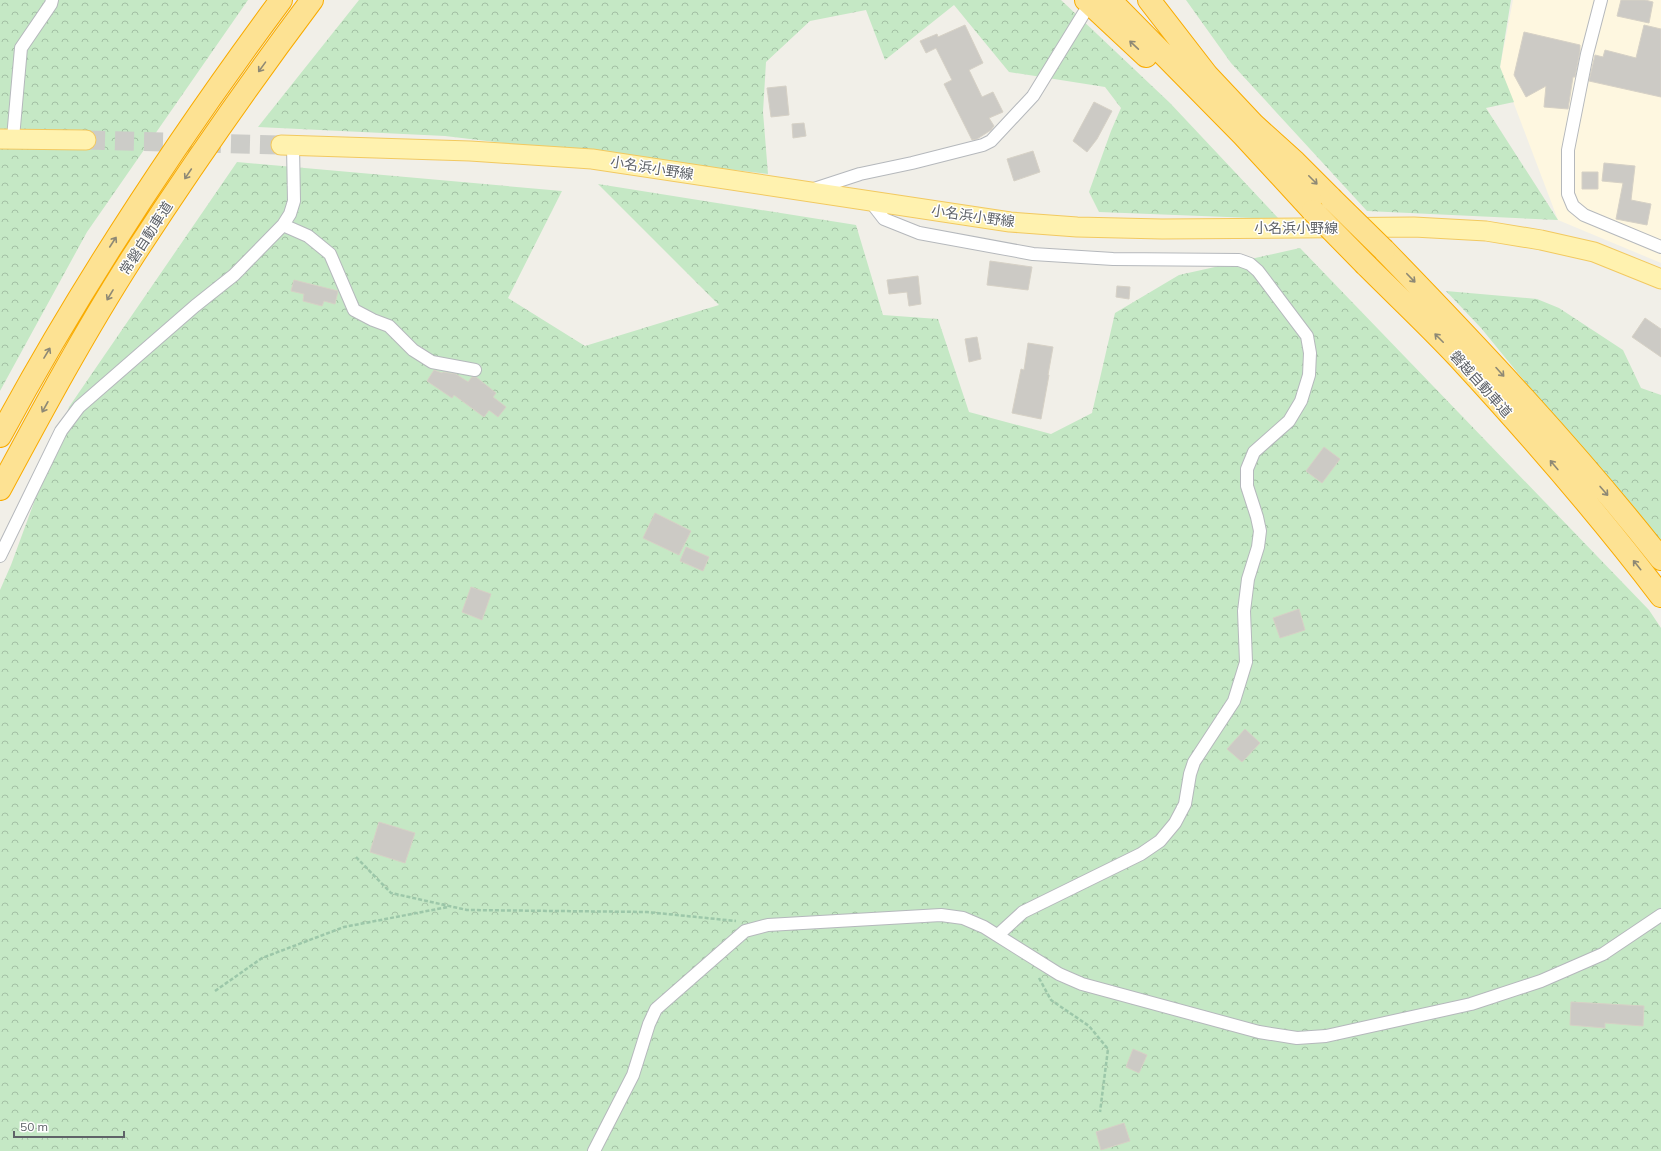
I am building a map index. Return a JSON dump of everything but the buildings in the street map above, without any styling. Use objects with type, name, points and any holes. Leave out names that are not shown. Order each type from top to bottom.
[{"type":"highway","points":[[183,136],[212,80],[264,0]]},
{"type":"highway","name":"常磐自動車道","points":[[0,436],[27,387],[108,250],[183,136],[281,0]]},
{"type":"highway","name":"常磐自動車道","points":[[0,489],[80,346],[132,258],[223,121],[312,0]]},
{"type":"highway","points":[[286,36],[324,0]]},
{"type":"highway","points":[[1110,0],[1243,135],[1287,185]]},
{"type":"highway","points":[[1149,0],[1208,75],[1254,125],[1295,162]]},
{"type":"highway","points":[[1165,0],[1214,68],[1259,117],[1295,162]]},
{"type":"highway","points":[[1085,7],[1287,185]]},
{"type":"highway","name":"磐越自動車道","points":[[1295,162],[1384,250],[1470,339],[1546,424],[1661,559]]},
{"type":"highway","name":"磐越自動車道","points":[[1287,185],[1458,357],[1531,438],[1661,596]]},
{"type":"main road","points":[[6,138],[86,140]]},
{"type":"main road","name":"小名浜小野線","points":[[287,145],[470,151],[592,159],[1010,222],[1162,229],[1414,227],[1486,231],[1542,240],[1594,252],[1661,279]]},
{"type":"street","points":[[6,138],[21,48],[52,4],[52,0]]},
{"type":"street","points":[[1601,0],[1587,54],[1568,150],[1568,194],[1573,206],[1584,214],[1661,247]]},
{"type":"street","points":[[806,191],[860,174],[912,164],[983,145],[991,141],[1033,96],[1085,7]]},
{"type":"street","points":[[0,556],[61,431],[79,408],[195,306],[234,275],[283,225],[290,214],[294,201],[287,145]]},
{"type":"street","points":[[870,201],[884,220],[919,233],[1033,254],[1113,259],[1239,260],[1250,264],[1258,271],[1307,336],[1310,353],[1310,375],[1301,401],[1289,421],[1254,452],[1247,469],[1247,486],[1258,517],[1260,531],[1258,547],[1248,579],[1244,611],[1246,662],[1234,701],[1194,762],[1190,774],[1185,804],[1175,823],[1160,841],[1141,854],[1023,912],[998,936]]},
{"type":"street","points":[[283,225],[308,236],[330,254],[354,310],[389,326],[413,350],[432,362],[475,370]]},
{"type":"street","points":[[594,1151],[633,1075],[649,1024],[656,1009],[745,931],[768,925],[941,915],[963,918],[984,927],[1059,974],[1082,984],[1259,1032],[1297,1038],[1326,1036],[1471,1004],[1541,981],[1603,954],[1661,915]]},
{"type":"path","points":[[356,857],[391,893],[467,910],[647,912],[738,922]]},
{"type":"path","points":[[215,991],[262,958],[344,927],[450,907]]},
{"type":"path","points":[[1026,953],[1051,1000],[1089,1026],[1108,1049],[1100,1112]]},
{"type":"shaded area","points":[[1513,0],[1661,0],[1661,263],[1558,220],[1500,67]]},
{"type":"green space","points":[[0,0],[248,0],[87,232],[0,391]]},
{"type":"green space","points":[[359,0],[1061,0],[1170,103],[1279,219],[1099,212],[1089,192],[1121,108],[1105,87],[1009,72],[954,5],[885,60],[866,10],[810,21],[766,62],[763,112],[768,174],[445,136],[258,127]]},
{"type":"green space","points":[[1186,0],[1511,0],[1500,67],[1514,102],[1486,108],[1558,220],[1367,211],[1231,63]]},
{"type":"green space","points":[[237,162],[562,191],[508,298],[585,346],[719,305],[598,184],[856,225],[883,315],[938,319],[969,412],[1051,434],[1092,413],[1115,313],[1179,275],[1300,248],[1649,610],[1661,628],[1661,1151],[0,1151],[0,590],[11,565],[69,407]]},
{"type":"green space","points":[[1446,291],[1537,299],[1559,308],[1623,350],[1641,388],[1661,395],[1661,548],[1481,328]]},
{"type":"tunnel","points":[[86,140],[281,145]]}]
